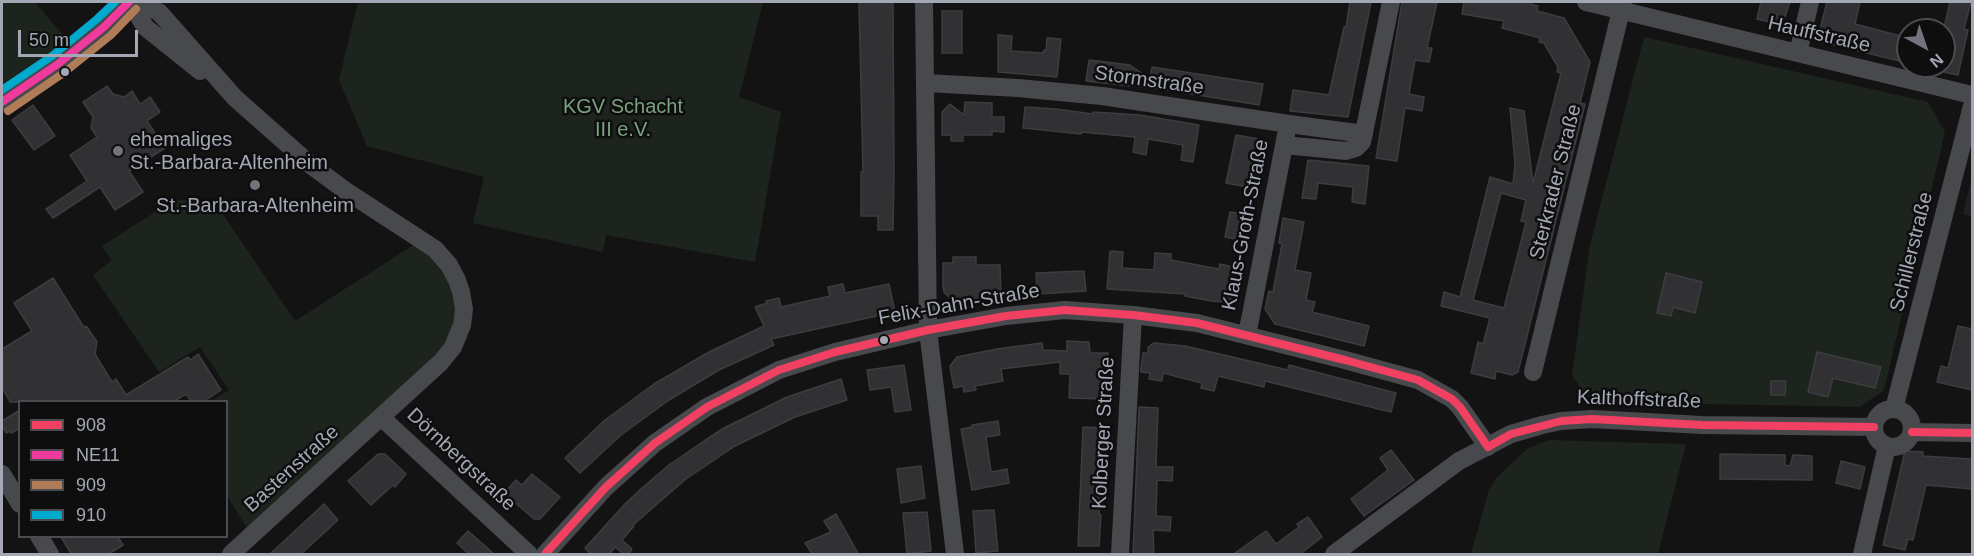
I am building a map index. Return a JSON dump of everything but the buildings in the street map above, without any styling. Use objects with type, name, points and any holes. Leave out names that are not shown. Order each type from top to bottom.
[{"type":"street","name":"Dörnbergstraße","points":[[131,2],[159,12],[235,98],[312,166],[345,191],[435,249],[449,265],[457,280],[464,309],[462,325],[453,347],[432,371],[382,418],[529,555]]},
{"type":"street","points":[[2,102],[58,64],[131,2]]},
{"type":"street","points":[[924,2],[928,330],[955,555]]},
{"type":"street","points":[[1284,145],[1346,151],[1356,148],[1362,142],[1390,2]]},
{"type":"street","name":"Hauffstraße","points":[[1586,2],[1622,6],[1798,53],[1972,95]]},
{"type":"street","points":[[1798,53],[1810,2]]},
{"type":"street","name":"Sterkrader Straße","points":[[1533,372],[1622,6]]},
{"type":"street","name":"Stormstraße","points":[[926,83],[1102,96],[1364,134]]},
{"type":"street","name":"Schillerstraße","points":[[1894,409],[1972,106]]},
{"type":"street","name":"Klaus-Groth-Straße","points":[[1247,335],[1288,124]]},
{"type":"street","name":"Felix-Dahn-Straße","points":[[545,555],[606,487],[655,443],[706,406],[779,370],[835,352],[928,330],[1006,316],[1065,310],[1197,323],[1418,380],[1452,399],[1488,447]]},
{"type":"street","name":"Kolberger Straße","points":[[1120,555],[1133,315]]},
{"type":"street","points":[[1894,409],[1906,414],[1912,426],[1912,432],[1905,442],[1894,447],[1887,446],[1877,439],[1874,427],[1878,416],[1883,411],[1894,409]]},
{"type":"street","name":"Bastenstraße","points":[[231,555],[382,418]]},
{"type":"street","name":"Kalthoffstraße","points":[[1334,555],[1459,461],[1511,435],[1561,421],[1592,419],[1702,425],[1874,427]]},
{"type":"street","points":[[1912,432],[1972,434]]},
{"type":"street","points":[[1862,555],[1887,446]]},
{"type":"street","points":[[2,474],[18,501]]},
{"type":"street","points":[[40,538],[50,555]]},
{"type":"shaded area","points":[[1972,175],[1972,217],[1963,214]]},
{"type":"green space","points":[[2,2],[35,2],[74,48],[2,100]]},
{"type":"green space","name":"KGV Schacht III e.V.","points":[[358,2],[763,2],[739,97],[781,112],[755,262],[606,235],[603,252],[473,223],[484,177],[367,146],[339,80]]},
{"type":"green space","points":[[1644,37],[1928,102],[1945,132],[1884,390],[1860,407],[1659,403],[1586,396],[1572,375],[1590,245]]},
{"type":"green space","points":[[174,200],[214,201],[295,321],[415,244],[430,253],[450,283],[455,310],[451,336],[419,373],[250,533],[228,498],[228,400],[214,400],[229,390],[200,347],[159,372],[93,275],[112,260],[102,246]]},
{"type":"green space","points":[[1548,440],[1686,444],[1658,554],[1471,554],[1489,490],[1497,477],[1527,449]]},
{"type":"transit line","name":"910","points":[[2,90],[52,56],[115,2]]},
{"type":"transit line","name":"NE11","points":[[2,102],[58,64],[104,27],[129,2]]},
{"type":"transit line","name":"909","points":[[8,111],[65,72],[111,35],[136,9]]},
{"type":"transit line","name":"908","points":[[545,554],[606,487],[655,443],[707,407],[779,370],[835,352],[928,330],[1006,316],[1065,310],[1197,323],[1345,360],[1418,380],[1452,399],[1488,447]]},
{"type":"transit line","name":"908","points":[[1488,447],[1511,434],[1561,421],[1592,419],[1702,425],[1874,427]]},
{"type":"transit line","name":"908","points":[[1912,432],[1972,433]]},
{"type":"place","name":"ehemaliges St.-Barbara-Altenheim","points":[[118,151]]},
{"type":"place","name":"St.-Barbara-Altenheim","points":[[255,185]]}]
